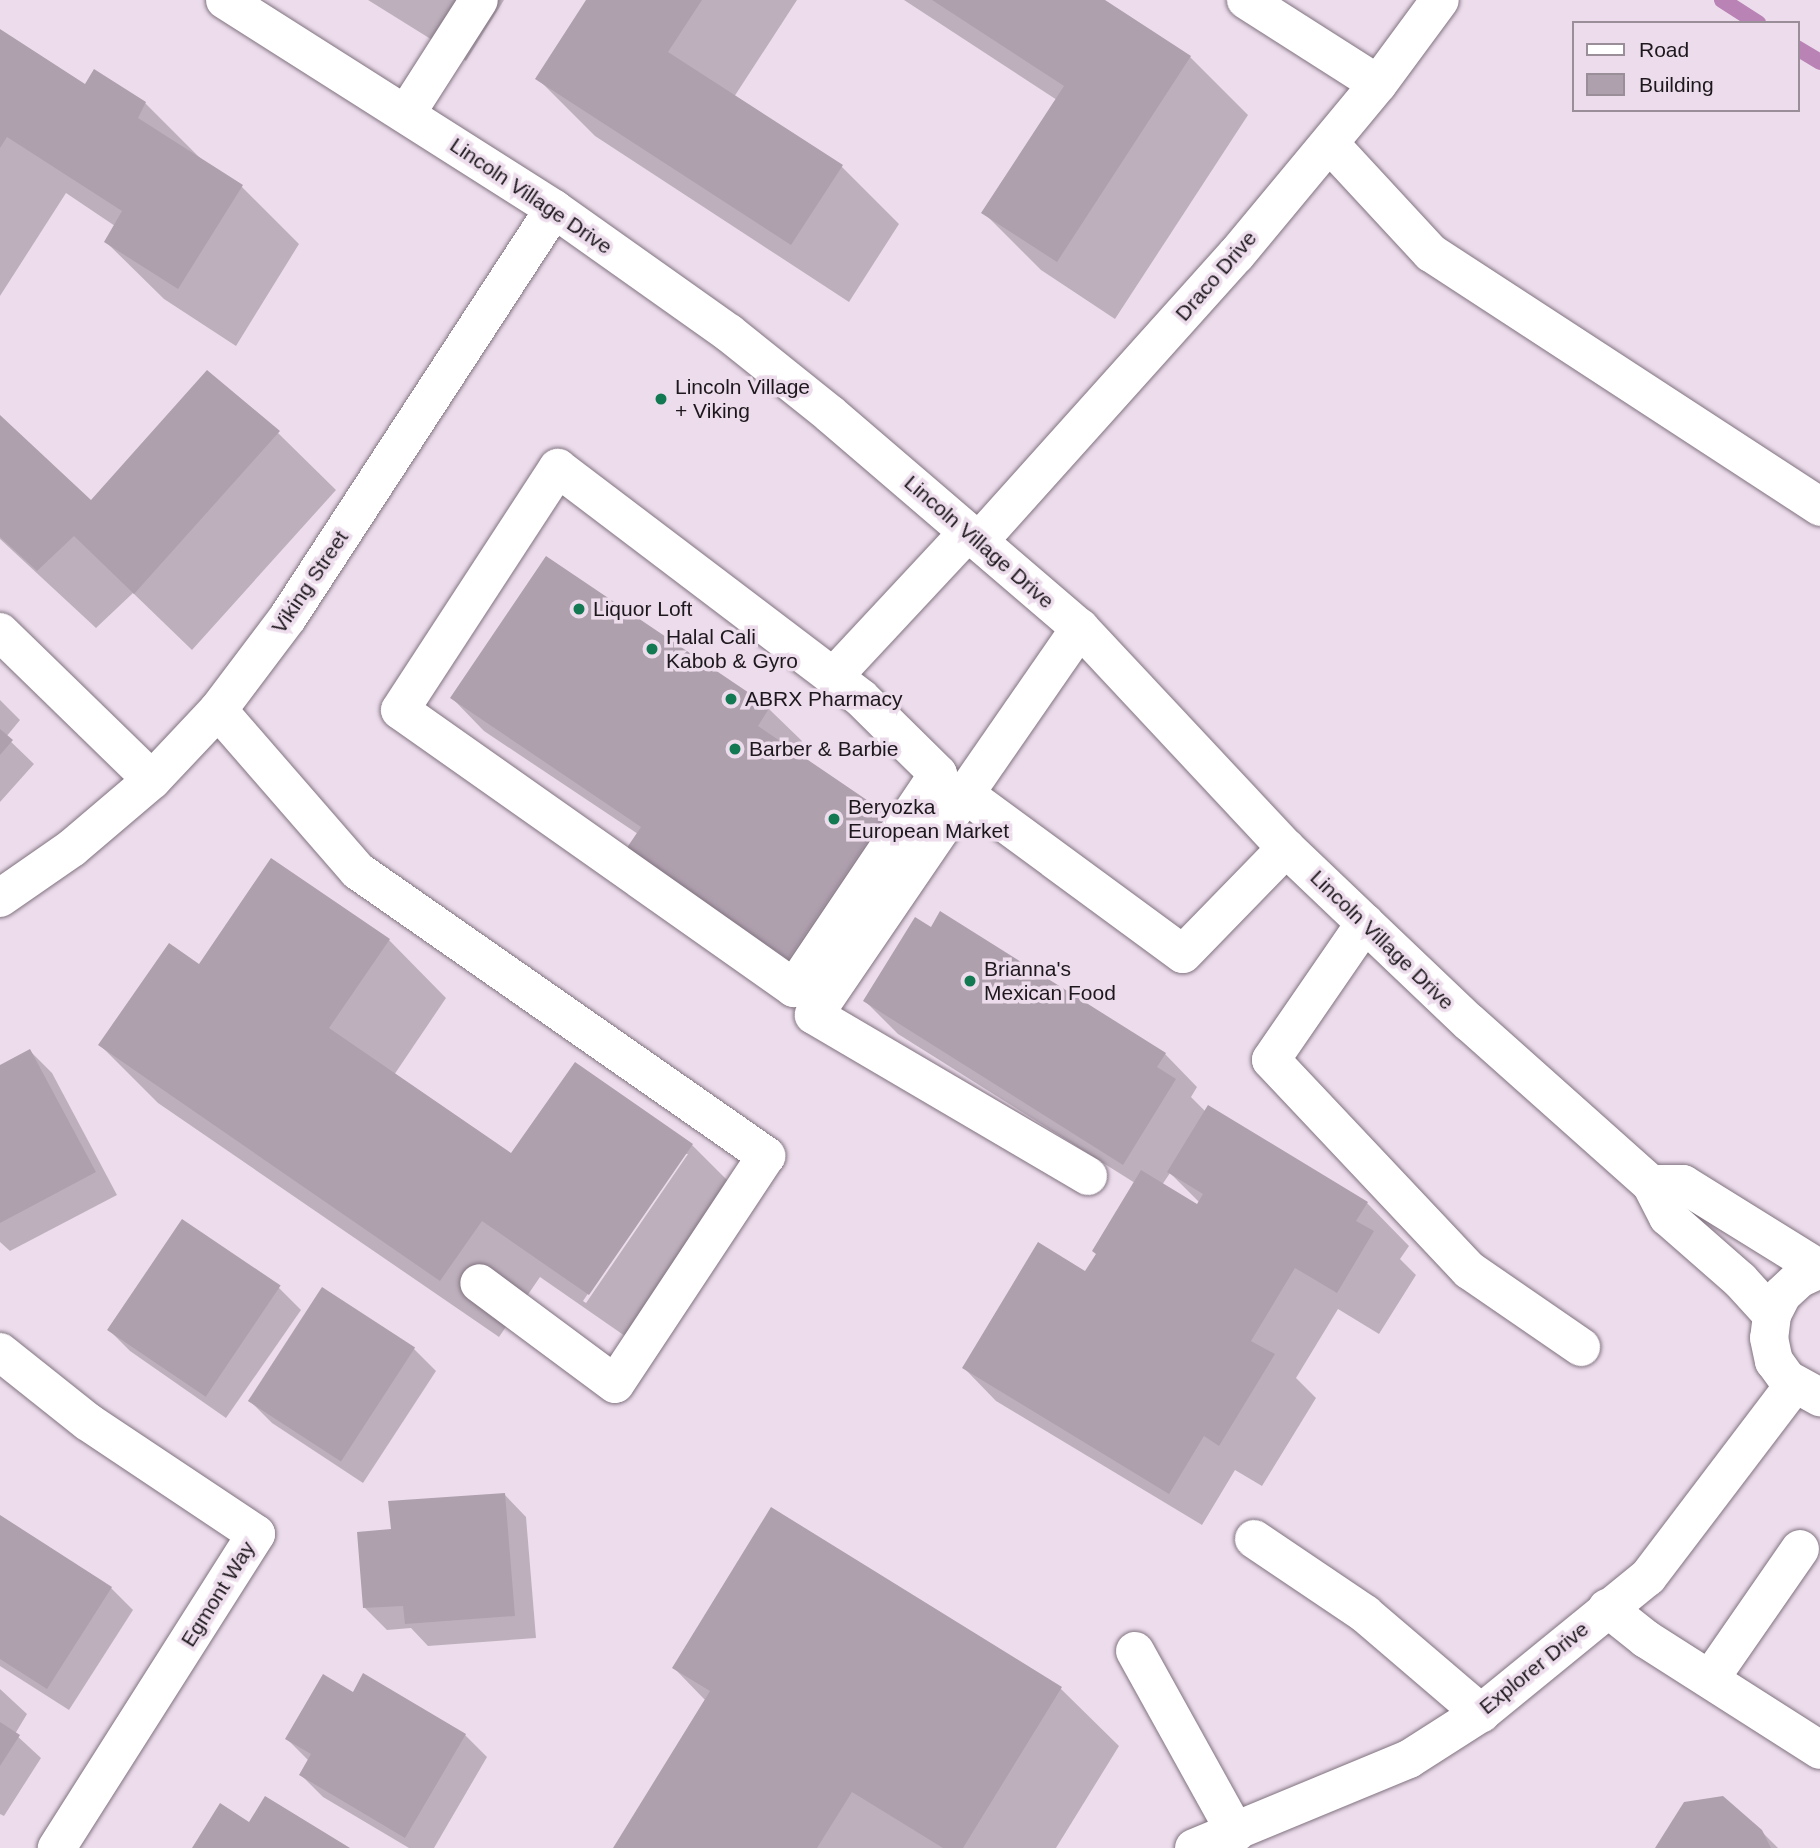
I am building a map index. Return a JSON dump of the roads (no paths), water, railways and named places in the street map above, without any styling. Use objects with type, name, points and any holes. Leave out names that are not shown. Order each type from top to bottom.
[{"type":"street","name":"Lincoln Village Drive","points":[[225,0],[554,209],[729,333],[973,536],[1080,628],[1286,848],[1651,1184],[1668,1217],[1740,1280],[1772,1315]]},
{"type":"street","points":[[406,114],[479,0]]},
{"type":"street","points":[[1246,0],[1378,84]]},
{"type":"street","name":"Draco Drive","points":[[833,677],[973,536],[1329,144],[1378,84],[1439,0]]},
{"type":"street","points":[[1329,144],[1431,253],[1820,507]]},
{"type":"street","name":"Viking Street","points":[[0,898],[72,848],[152,780],[218,710],[288,617],[554,209]]},
{"type":"street","points":[[558,468],[833,677],[938,774],[794,988],[400,710],[558,468]]},
{"type":"street","points":[[1080,628],[814,1015],[1087,1176]]},
{"type":"street","points":[[0,632],[152,780]]},
{"type":"street","points":[[218,710],[358,870],[766,1156],[615,1384],[479,1283]]},
{"type":"street","points":[[965,794],[1184,954],[1286,848]]},
{"type":"street","points":[[1365,923],[1271,1060],[1469,1270],[1581,1347]]},
{"type":"street","points":[[1651,1184],[1683,1184],[1820,1269]]},
{"type":"street","points":[[1807,1391],[1774,1361],[1769,1338],[1772,1315],[1782,1294],[1799,1279],[1820,1269]]},
{"type":"street","name":"Egmont Way","points":[[0,1352],[88,1422],[256,1534],[57,1848]]},
{"type":"street","name":"Explorer Drive","points":[[1194,1848],[1236,1833],[1409,1759],[1481,1713],[1648,1577],[1807,1391]]},
{"type":"street","points":[[1254,1539],[1365,1614],[1481,1713]]},
{"type":"street","points":[[1710,1678],[1800,1549]]},
{"type":"street","points":[[1607,1608],[1646,1639],[1820,1750]]},
{"type":"street","points":[[1135,1651],[1236,1833]]},
{"type":"waterway","points":[[1722,0],[1755,21]]},
{"type":"waterway","points":[[1799,49],[1820,62]]},
{"type":"place","name":"Lincoln Village + Viking","points":[[661,399]]},
{"type":"place","name":"Liquor Loft","points":[[579,609]]},
{"type":"place","name":"Halal Cali Kabob & Gyro","points":[[652,649]]},
{"type":"place","name":"ABRX Pharmacy","points":[[731,699]]},
{"type":"place","name":"Barber & Barbie","points":[[735,749]]},
{"type":"place","name":"Beryozka European Market","points":[[834,819]]},
{"type":"place","name":"Brianna's Mexican Food","points":[[970,981]]}]
